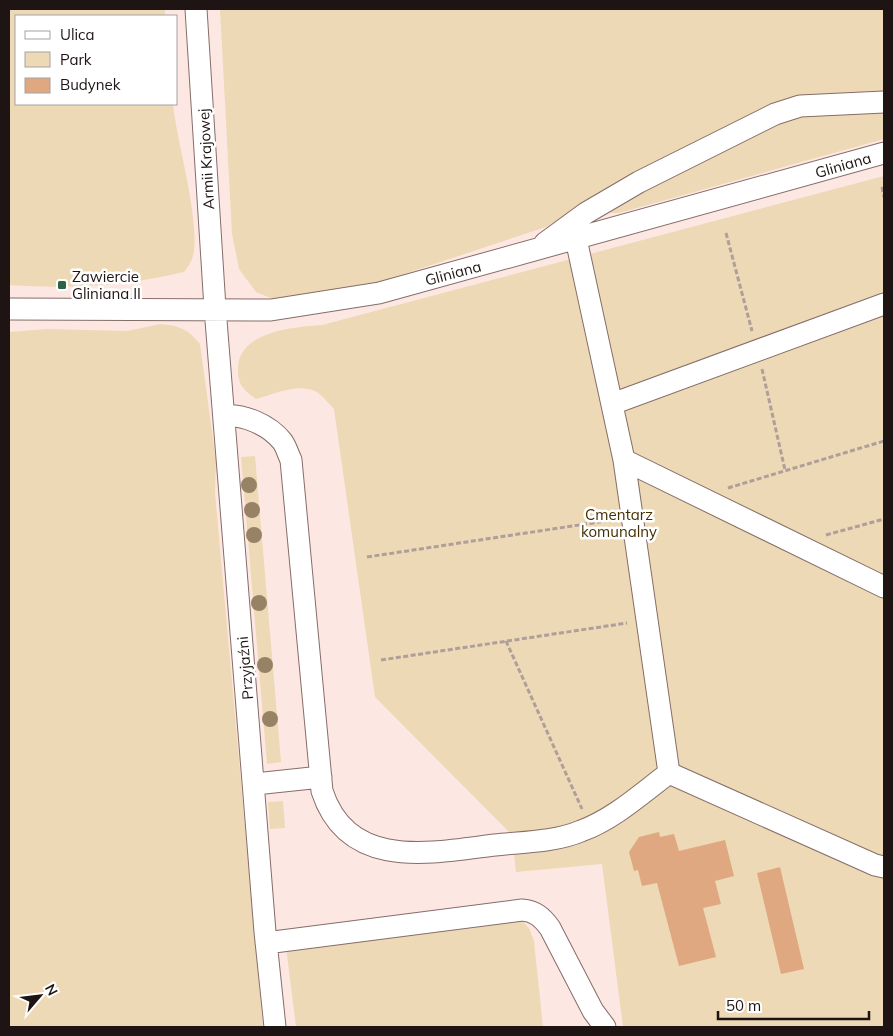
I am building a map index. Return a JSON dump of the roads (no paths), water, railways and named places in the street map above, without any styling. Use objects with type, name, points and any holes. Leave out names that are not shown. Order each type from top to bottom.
[{"type":"street","name":"Armii Krajowej","points":[[196,9],[215,308]]},
{"type":"street","points":[[536,250],[586,213],[639,182],[775,114],[800,106],[884,102]]},
{"type":"street","name":"Gliniana","points":[[9,309],[215,308],[271,310],[325,303],[379,293],[884,153]]},
{"type":"street","points":[[576,239],[624,460],[669,773]]},
{"type":"street","points":[[612,404],[884,304]]},
{"type":"street","name":"Przyjaźni","points":[[215,308],[255,784],[266,943],[275,1027]]},
{"type":"street","points":[[224,416],[243,416],[265,428],[282,442],[291,460],[321,777],[326,802],[336,819],[350,833],[368,843],[404,854],[418,854],[560,837],[590,827],[609,817],[669,773]]},
{"type":"street","points":[[624,460],[884,587]]},
{"type":"street","points":[[669,773],[875,865],[884,867]]},
{"type":"street","points":[[255,784],[321,777]]},
{"type":"street","points":[[266,943],[522,910],[532,911],[542,918],[550,928],[593,1011],[605,1027]]},
{"type":"place","name":"Zawiercie Gliniana II","points":[[62,285]]},
{"type":"park label","name":"Cmentarz komunalny","points":[[619,522]]}]
